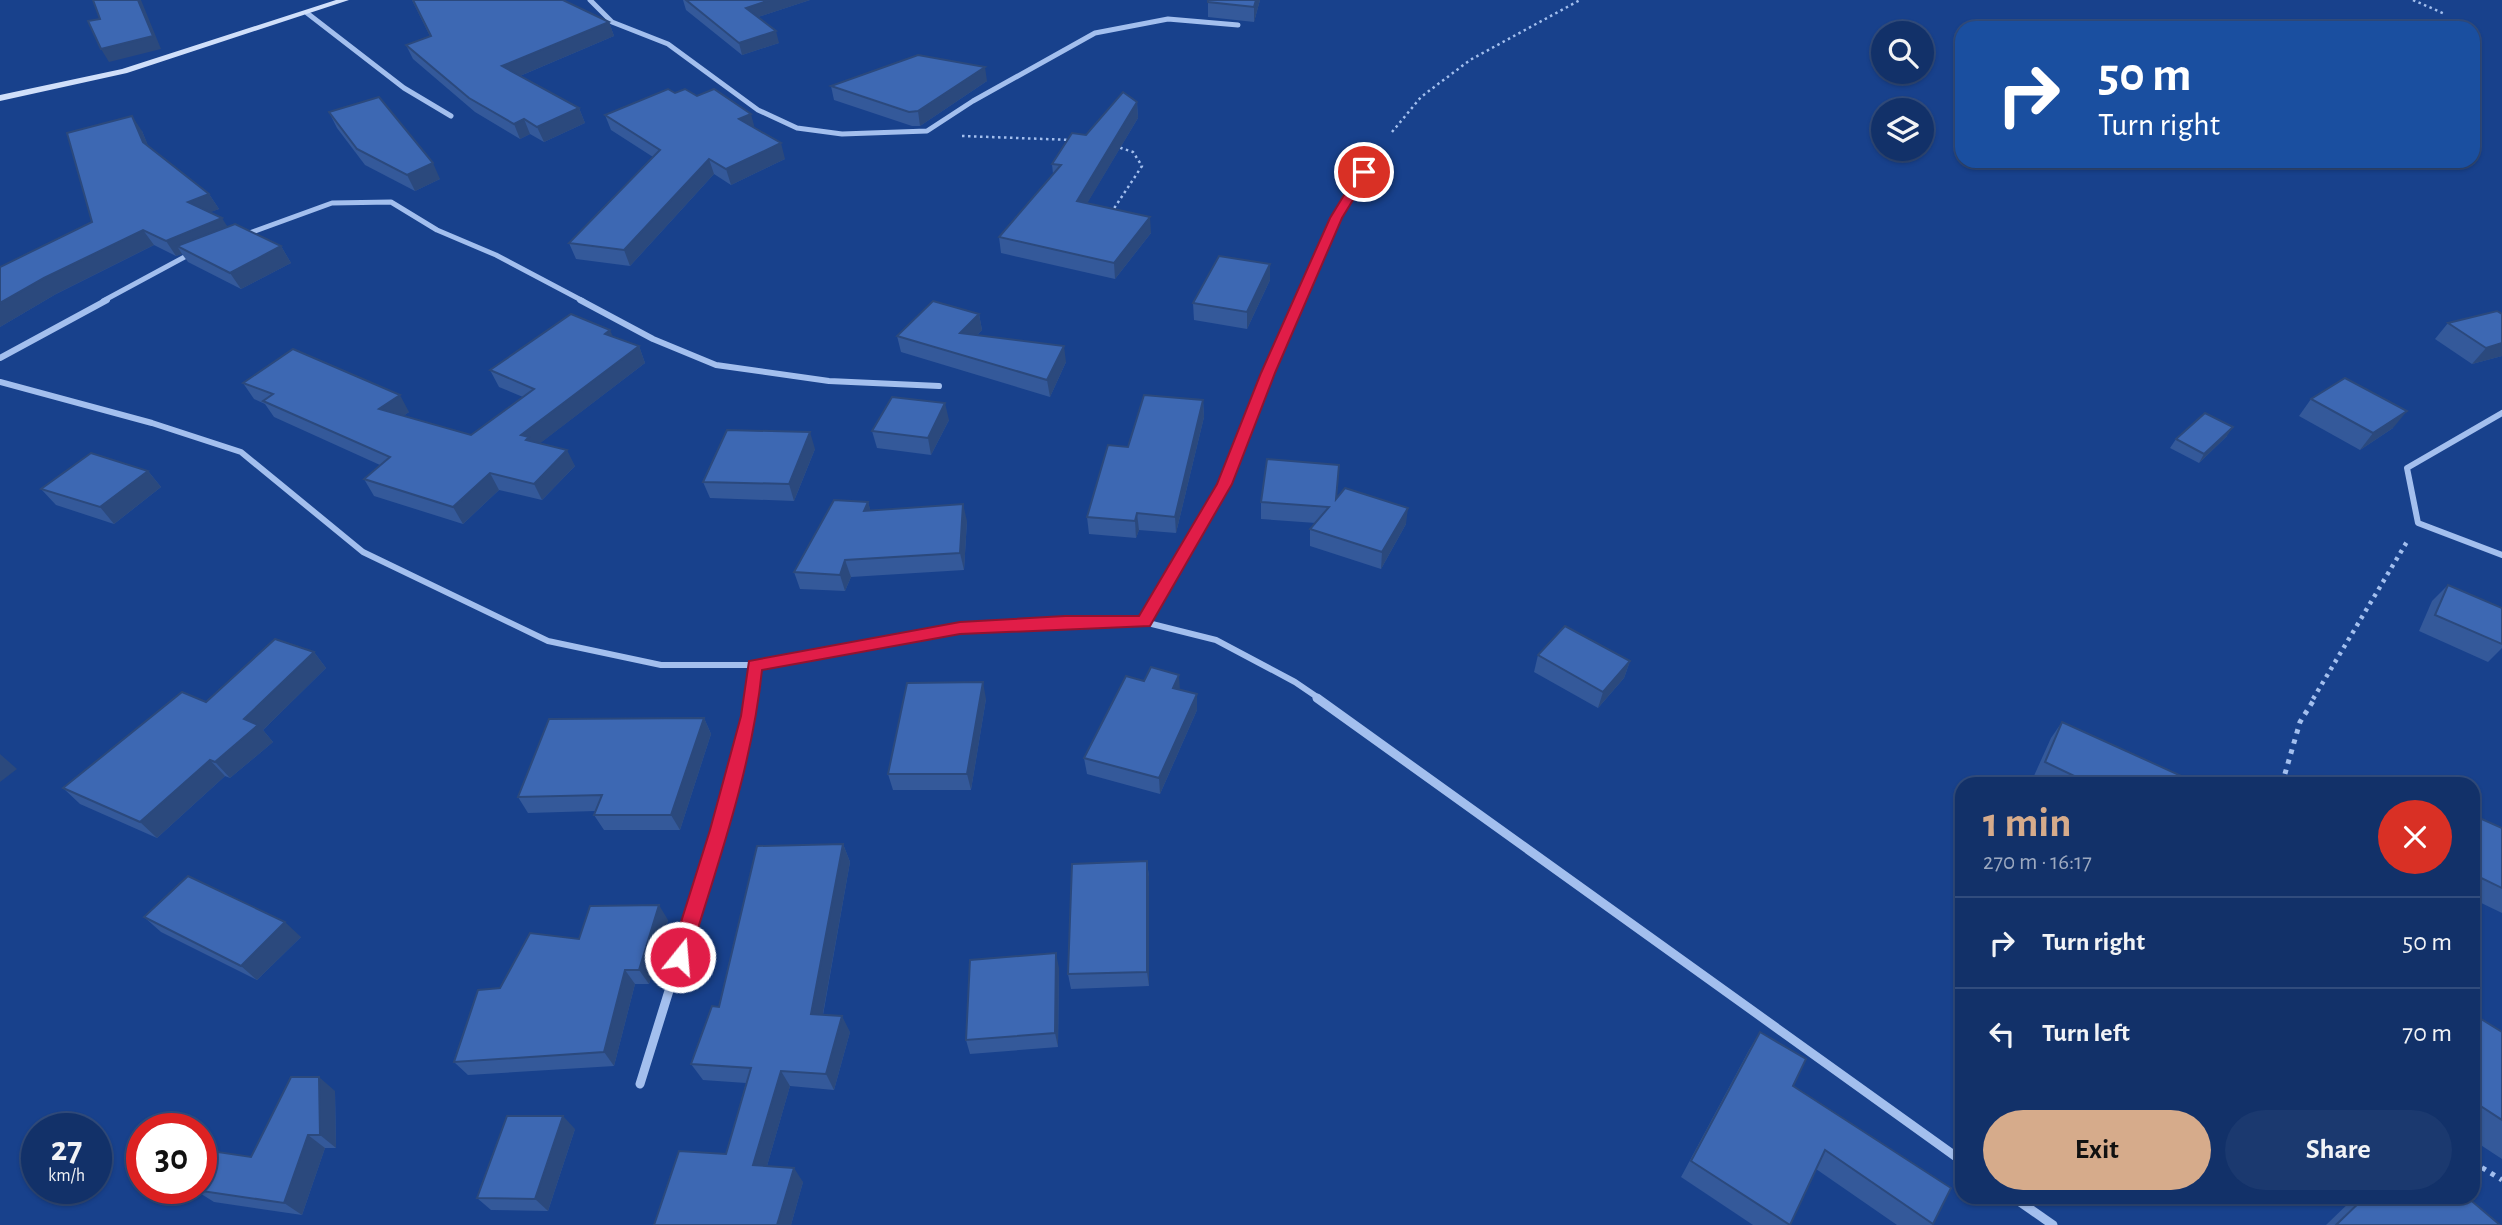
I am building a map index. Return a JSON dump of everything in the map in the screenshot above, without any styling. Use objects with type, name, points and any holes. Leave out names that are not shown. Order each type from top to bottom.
[{"type":"street","points":[[0,98],[124,71],[345,0]]},
{"type":"street","points":[[590,0],[612,22],[668,44],[758,110],[797,128],[842,134],[927,131],[973,101],[1095,33],[1168,19],[1238,25]]},
{"type":"street","points":[[307,13],[404,88],[451,116]]},
{"type":"street","points":[[1144,622],[1224,484],[1268,373],[1336,218],[1378,149]]},
{"type":"street","points":[[241,236],[332,203],[391,202],[437,230],[496,255],[653,339],[716,365],[829,381],[939,386]]},
{"type":"street","points":[[0,358],[203,250]]},
{"type":"street","points":[[0,382],[152,423],[241,452],[363,552],[548,641],[661,665],[755,665],[960,628],[1065,622],[1144,622],[1216,640],[1295,682],[1955,1156]]},
{"type":"street","points":[[2502,413],[2407,468],[2418,523],[2502,555]]},
{"type":"street","points":[[640,1084],[719,830],[749,716],[755,665]]},
{"type":"street","points":[[2023,1204],[2053,1225]]},
{"type":"path","points":[[1378,149],[1421,97],[1470,60],[1580,0]]},
{"type":"path","points":[[2413,0],[2445,14]]},
{"type":"path","points":[[960,135],[1078,140]]},
{"type":"path","points":[[1110,214],[1142,166],[1133,152],[1112,145]]},
{"type":"path","points":[[2284,777],[2300,722],[2418,523]]},
{"type":"path","points":[[2480,1166],[2502,1180]]},
{"type":"building","points":[[93,0],[138,0],[153,36],[101,49],[88,21],[100,19]]},
{"type":"building","points":[[413,0],[563,0],[609,22],[502,66],[579,108],[537,127],[524,119],[514,124],[469,98],[406,45],[431,36]]},
{"type":"building","points":[[686,0],[770,0],[746,8],[776,31],[739,43]]},
{"type":"building","points":[[1208,0],[1256,0],[1254,7]]},
{"type":"building","points":[[918,55],[985,67],[918,111],[909,112],[831,86]]},
{"type":"building","points":[[668,89],[675,93],[685,89],[697,96],[714,89],[751,114],[739,119],[781,143],[726,169],[709,159],[624,250],[569,243],[660,150],[605,115]]},
{"type":"building","points":[[1123,92],[1137,102],[1077,201],[1150,217],[1114,263],[999,237],[1061,165],[1052,164],[1072,133],[1086,135]]},
{"type":"building","points":[[379,97],[433,163],[407,175],[357,149],[329,112]]},
{"type":"building","points":[[132,116],[143,142],[209,194],[188,202],[222,218],[166,241],[143,230],[44,278],[0,303],[0,267],[92,222],[67,133]]},
{"type":"building","points":[[235,224],[281,246],[230,273],[177,246]]},
{"type":"building","points":[[1219,256],[1270,264],[1247,312],[1193,303]]},
{"type":"building","points":[[933,301],[979,314],[960,333],[1064,346],[1047,380],[897,336]]},
{"type":"building","points":[[2497,311],[2502,314],[2502,343],[2486,348],[2448,323]]},
{"type":"building","points":[[571,314],[610,330],[605,334],[639,346],[521,435],[529,437],[526,440],[567,450],[534,484],[490,473],[453,507],[364,479],[390,457],[263,401],[273,394],[243,383],[293,349],[400,395],[379,409],[471,435],[534,389],[490,370]]},
{"type":"building","points":[[2345,378],[2407,411],[2373,433],[2311,399]]},
{"type":"building","points":[[1144,395],[1203,400],[1175,517],[1137,513],[1135,521],[1087,517],[1108,445],[1128,447]]},
{"type":"building","points":[[892,397],[945,403],[928,438],[872,431]]},
{"type":"building","points":[[2205,413],[2233,427],[2204,454],[2176,439]]},
{"type":"building","points":[[727,430],[810,432],[789,484],[703,482]]},
{"type":"building","points":[[91,453],[148,471],[100,507],[41,489]]},
{"type":"building","points":[[1267,459],[1339,465],[1336,499],[1345,488],[1408,508],[1382,552],[1310,529],[1329,507],[1261,502]]},
{"type":"building","points":[[834,500],[868,502],[864,511],[963,504],[960,553],[845,560],[840,575],[794,572]]},
{"type":"building","points":[[2448,585],[2502,608],[2502,644],[2435,615]]},
{"type":"building","points":[[1565,626],[1630,661],[1603,692],[1538,655]]},
{"type":"building","points":[[275,639],[314,652],[244,719],[258,725],[215,762],[210,760],[140,822],[63,788],[182,692],[206,702]]},
{"type":"building","points":[[1151,667],[1179,675],[1173,688],[1197,694],[1159,778],[1084,758],[1126,676],[1144,681]]},
{"type":"building","points":[[983,682],[967,774],[888,774],[907,683]]},
{"type":"building","points":[[704,718],[671,815],[594,815],[602,795],[518,797],[549,719]]},
{"type":"building","points":[[2062,722],[2184,777],[2076,777],[2045,762]]},
{"type":"building","points":[[2480,818],[2502,828],[2502,888],[2480,877]]},
{"type":"building","points":[[843,844],[811,1014],[842,1016],[826,1074],[781,1071],[753,1165],[794,1168],[777,1225],[654,1225],[679,1151],[726,1154],[751,1068],[691,1064],[712,1006],[719,1007],[757,846]]},
{"type":"building","points":[[1147,861],[1147,972],[1068,974],[1072,864]]},
{"type":"building","points":[[188,876],[285,922],[241,966],[144,917]]},
{"type":"building","points":[[659,905],[639,970],[625,970],[604,1052],[454,1062],[478,990],[500,988],[530,933],[579,939],[590,906]]},
{"type":"building","points":[[1056,953],[1055,1033],[966,1040],[970,960]]},
{"type":"building","points":[[2480,1018],[2502,1032],[2502,1120],[2480,1106]]},
{"type":"building","points":[[1760,1032],[1806,1059],[1793,1086],[1951,1188],[1933,1224],[1825,1150],[1790,1225],[1691,1161]]},
{"type":"building","points":[[291,1077],[319,1077],[320,1135],[308,1135],[284,1203],[217,1193],[218,1152],[251,1157]]},
{"type":"building","points":[[507,1116],[563,1116],[535,1199],[477,1198]]},
{"type":"building","points":[[2358,1204],[2475,1204],[2500,1225],[2336,1225]]},
{"type":"route","points":[[680,957],[719,830],[749,716],[755,665],[960,628],[1065,622],[1144,622],[1224,484],[1268,373],[1336,218],[1364,172]]}]
